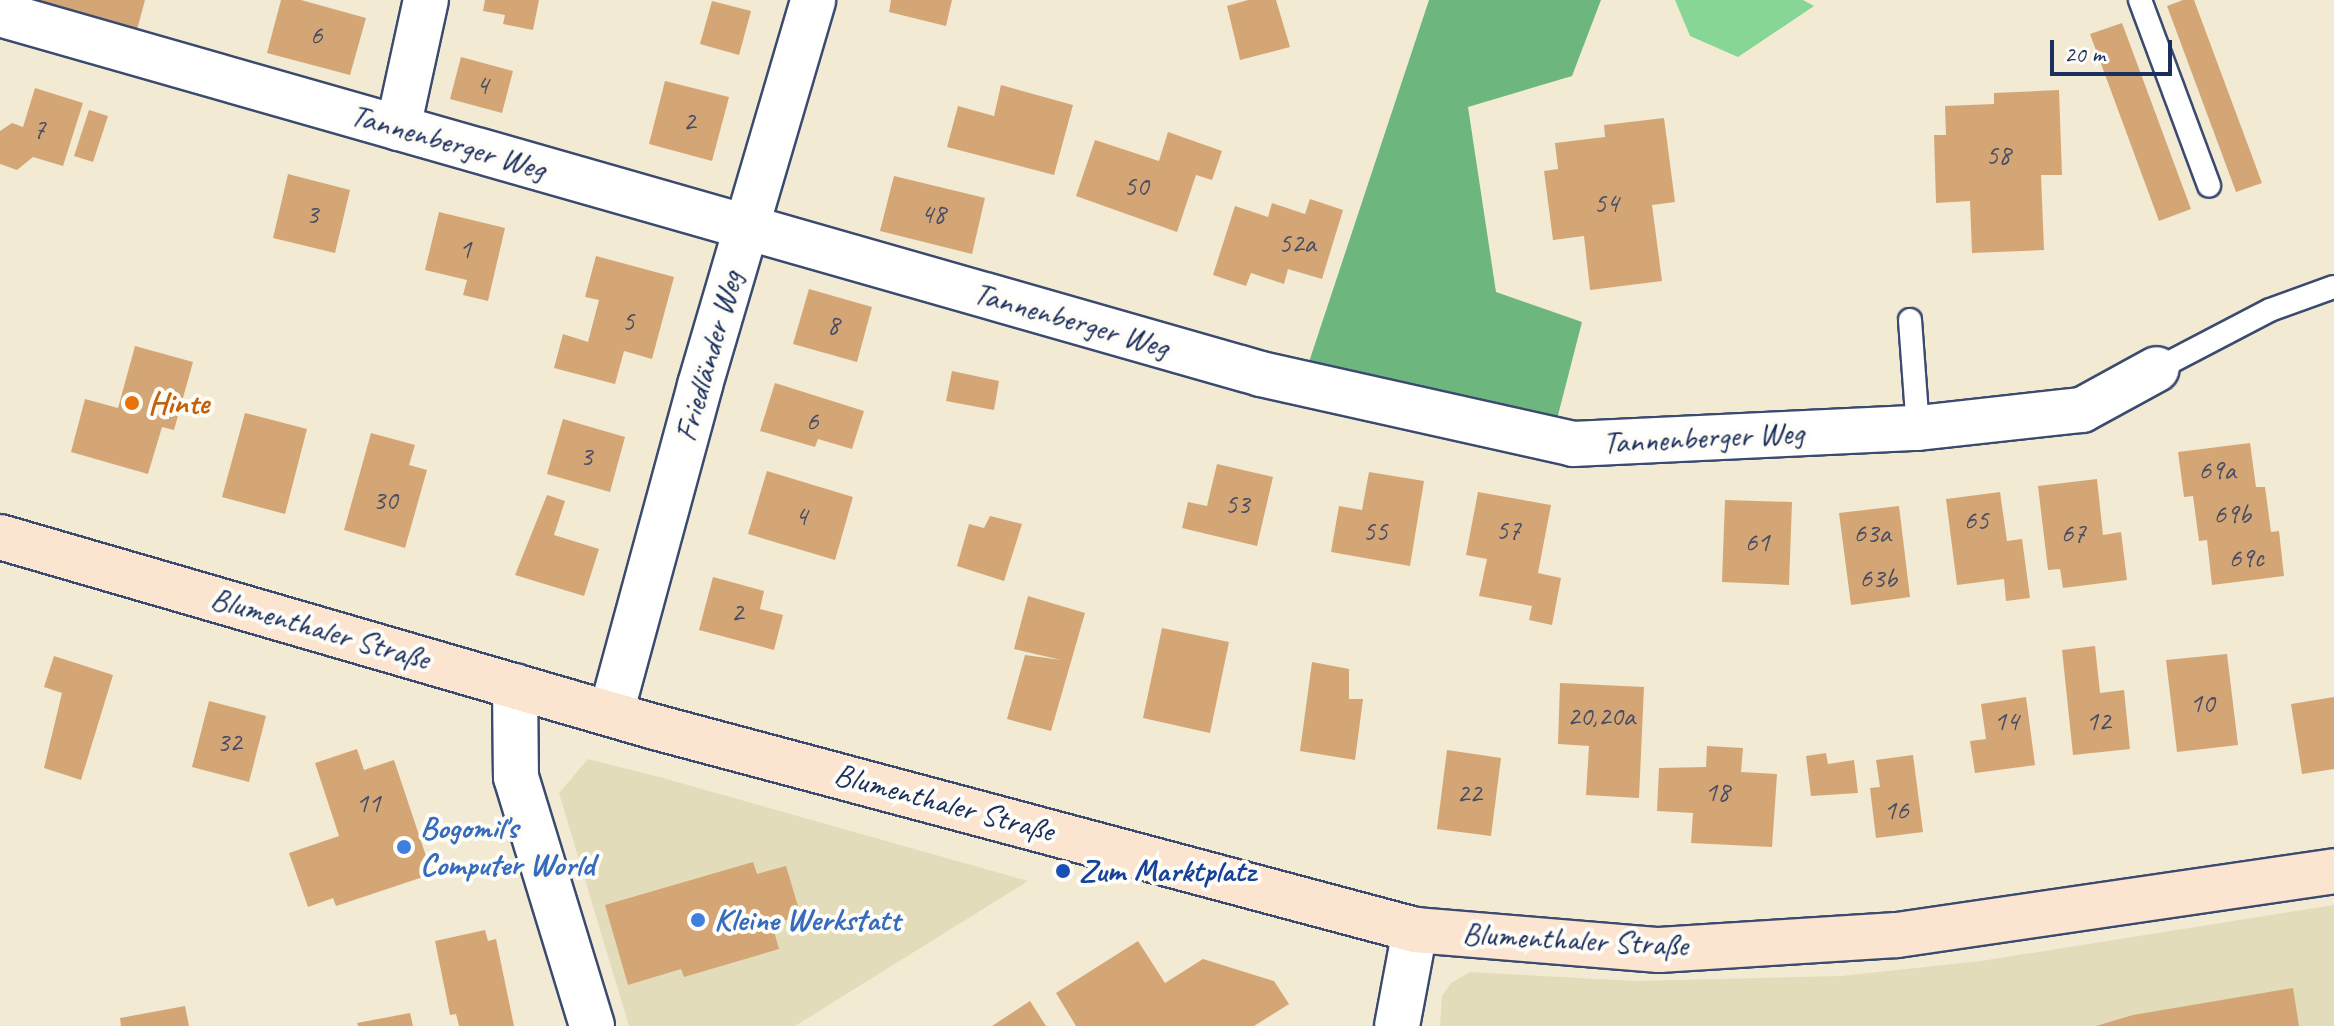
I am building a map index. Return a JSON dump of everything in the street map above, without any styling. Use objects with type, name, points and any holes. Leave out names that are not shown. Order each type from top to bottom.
[{"type":"main road","name":"Blumenthaler Straße","points":[[0,537],[611,713],[1415,930],[1659,950],[1883,936],[2334,871]]},
{"type":"street","points":[[398,128],[426,0]]},
{"type":"street","name":"Friedländer Weg","points":[[611,713],[813,0]]},
{"type":"street","name":"Tannenberger Weg","points":[[0,14],[1261,374],[1573,444],[1918,428],[2082,410],[2157,369]]},
{"type":"street","points":[[515,686],[516,777],[592,1026]]},
{"type":"street","points":[[1397,1026],[1415,930]]},
{"type":"lane","points":[[2140,0],[2209,186]]},
{"type":"lane","points":[[2157,369],[2270,310],[2334,287]]},
{"type":"lane","points":[[1910,320],[1918,428]]},
{"type":"shaded area","points":[[588,759],[1028,881],[795,1026],[629,1026],[559,793]]},
{"type":"shaded area","points":[[2334,905],[2334,1026],[1440,1026],[1442,996],[1451,983],[1470,972],[1635,981],[1841,976],[1981,961]]},
{"type":"green space","points":[[1429,0],[1601,0],[1572,76],[1468,107],[1496,292],[1582,322],[1556,423],[1308,365]]},
{"type":"green space","points":[[1675,0],[1803,0],[1814,6],[1738,57],[1690,36]]},
{"type":"building","points":[[34,0],[145,0],[137,30]]},
{"type":"building","points":[[281,0],[301,0],[366,18],[350,75],[267,53]]},
{"type":"building","points":[[485,0],[539,0],[533,30],[503,24],[505,15],[483,11]]},
{"type":"building","points":[[891,0],[952,0],[946,26],[889,12]]},
{"type":"building","points":[[1248,0],[1276,0],[1290,47],[1240,60],[1227,6]]},
{"type":"building","points":[[2194,0],[2262,183],[2236,192],[2167,6]]},
{"type":"building","points":[[712,1],[751,11],[739,55],[700,44]]},
{"type":"building","points":[[2122,23],[2191,209],[2159,221],[2090,34]]},
{"type":"building","points":[[461,57],[513,71],[502,113],[450,99]]},
{"type":"building","points":[[665,81],[729,97],[712,161],[649,144]]},
{"type":"building","points":[[1001,85],[1073,105],[1054,175],[947,147],[958,106],[994,116]]},
{"type":"building","points":[[35,88],[83,103],[63,166],[33,157],[17,170],[0,164],[0,131],[12,123],[23,127]]},
{"type":"building","points":[[2059,90],[2062,175],[2041,175],[2044,250],[1972,253],[1970,201],[1936,203],[1934,135],[1946,135],[1945,106],[1994,104],[1994,93]]},
{"type":"building","points":[[89,110],[108,116],[93,162],[74,156]]},
{"type":"building","points":[[1664,118],[1675,202],[1652,205],[1662,281],[1590,290],[1584,236],[1553,240],[1544,171],[1558,169],[1555,143],[1605,137],[1604,125]]},
{"type":"building","points":[[1168,132],[1222,151],[1212,180],[1196,175],[1177,232],[1076,196],[1095,140],[1159,161]]},
{"type":"building","points":[[288,174],[350,190],[335,253],[273,238]]},
{"type":"building","points":[[894,176],[985,198],[972,254],[880,231]]},
{"type":"building","points":[[1310,199],[1343,210],[1322,279],[1288,269],[1284,284],[1251,273],[1246,286],[1213,275],[1235,206],[1268,217],[1272,203],[1305,214]]},
{"type":"building","points":[[439,212],[505,228],[488,301],[463,295],[467,280],[425,270]]},
{"type":"building","points":[[596,256],[674,277],[652,359],[624,351],[615,384],[554,368],[563,334],[588,342],[599,300],[585,297]]},
{"type":"building","points":[[809,289],[872,307],[857,362],[793,344]]},
{"type":"building","points":[[135,346],[193,362],[174,430],[162,427],[148,474],[71,452],[85,399],[118,408]]},
{"type":"building","points":[[952,371],[999,381],[994,410],[946,401]]},
{"type":"building","points":[[775,383],[864,411],[852,449],[818,439],[815,447],[760,431]]},
{"type":"building","points":[[245,413],[307,429],[285,514],[222,497]]},
{"type":"building","points":[[563,419],[625,437],[610,492],[547,474]]},
{"type":"building","points":[[371,433],[415,445],[409,465],[427,470],[405,548],[344,530]]},
{"type":"building","points":[[2250,443],[2256,487],[2265,487],[2271,532],[2279,531],[2284,576],[2212,585],[2207,540],[2199,541],[2193,496],[2184,497],[2178,452]]},
{"type":"building","points":[[1217,464],[1273,477],[1257,546],[1182,528],[1188,502],[1207,506]]},
{"type":"building","points":[[767,471],[853,497],[835,560],[748,534]]},
{"type":"building","points":[[1369,472],[1424,481],[1410,566],[1331,552],[1339,506],[1362,510]]},
{"type":"building","points":[[2097,479],[2103,535],[2121,532],[2127,580],[2063,588],[2060,569],[2048,570],[2038,486]]},
{"type":"building","points":[[1478,492],[1551,505],[1538,573],[1561,578],[1552,625],[1529,620],[1532,606],[1479,596],[1487,559],[1466,555]]},
{"type":"building","points":[[2000,492],[2007,541],[2022,539],[2030,598],[2006,601],[2004,579],[1957,585],[1946,499]]},
{"type":"building","points":[[547,495],[565,501],[554,535],[599,549],[584,596],[515,575]]},
{"type":"building","points":[[1725,500],[1792,502],[1789,585],[1722,582]]},
{"type":"building","points":[[1899,506],[1910,597],[1851,605],[1839,513]]},
{"type":"building","points":[[990,516],[1022,524],[1004,581],[957,566],[969,524],[984,528]]},
{"type":"building","points":[[713,577],[764,591],[760,609],[783,615],[774,650],[699,630]]},
{"type":"building","points":[[1028,596],[1085,613],[1051,731],[1007,719],[1025,655],[1061,660],[1014,649]]},
{"type":"building","points":[[1162,628],[1229,642],[1210,733],[1143,718]]},
{"type":"building","points":[[2095,646],[2100,693],[2124,690],[2130,749],[2073,755],[2062,650]]},
{"type":"building","points":[[2227,654],[2238,745],[2177,752],[2166,660]]},
{"type":"building","points":[[54,656],[113,675],[81,780],[44,768],[62,693],[44,687]]},
{"type":"building","points":[[1312,662],[1349,669],[1349,699],[1363,699],[1355,760],[1300,751]]},
{"type":"building","points":[[1560,683],[1644,687],[1639,798],[1586,795],[1589,746],[1558,744]]},
{"type":"building","points":[[2026,697],[2035,765],[1975,773],[1970,741],[1986,739],[1981,704]]},
{"type":"building","points":[[2334,697],[2334,769],[2302,774],[2291,704]]},
{"type":"building","points":[[209,701],[266,716],[249,782],[192,767]]},
{"type":"building","points":[[1707,746],[1743,748],[1741,772],[1777,774],[1772,847],[1691,843],[1693,813],[1657,811],[1659,768],[1706,767]]},
{"type":"building","points":[[357,749],[364,770],[394,760],[432,874],[336,906],[333,898],[308,907],[289,853],[339,836],[315,763]]},
{"type":"building","points":[[1447,750],[1501,758],[1491,836],[1437,829]]},
{"type":"building","points":[[1826,753],[1828,764],[1854,760],[1858,793],[1811,796],[1806,756]]},
{"type":"building","points":[[1913,755],[1923,832],[1876,838],[1870,788],[1880,787],[1876,760]]},
{"type":"building","name":"Kleine Werkstatt","points":[[753,862],[757,874],[786,866],[801,916],[772,924],[779,949],[684,977],[681,969],[628,985],[605,905]]},
{"type":"building","points":[[485,930],[488,941],[496,939],[514,1026],[459,1026],[456,1014],[450,1015],[435,941]]},
{"type":"building","points":[[1138,941],[1165,983],[1203,959],[1274,981],[1289,1004],[1254,1026],[1076,1026],[1056,993]]},
{"type":"building","points":[[2293,988],[2299,1026],[2096,1026],[2133,1015]]},
{"type":"building","points":[[1030,1001],[1046,1026],[992,1026]]},
{"type":"building","points":[[185,1006],[189,1026],[121,1026],[120,1018]]},
{"type":"building","points":[[410,1013],[413,1026],[358,1026],[357,1023]]},
{"type":"place","name":"Hinte","points":[[132,403]]},
{"type":"place","name":"Bogomil's Computer World","points":[[404,847]]},
{"type":"place","name":"Zum Marktplatz","points":[[1063,871]]},
{"type":"place","name":"Kleine Werkstatt","points":[[698,920]]}]
